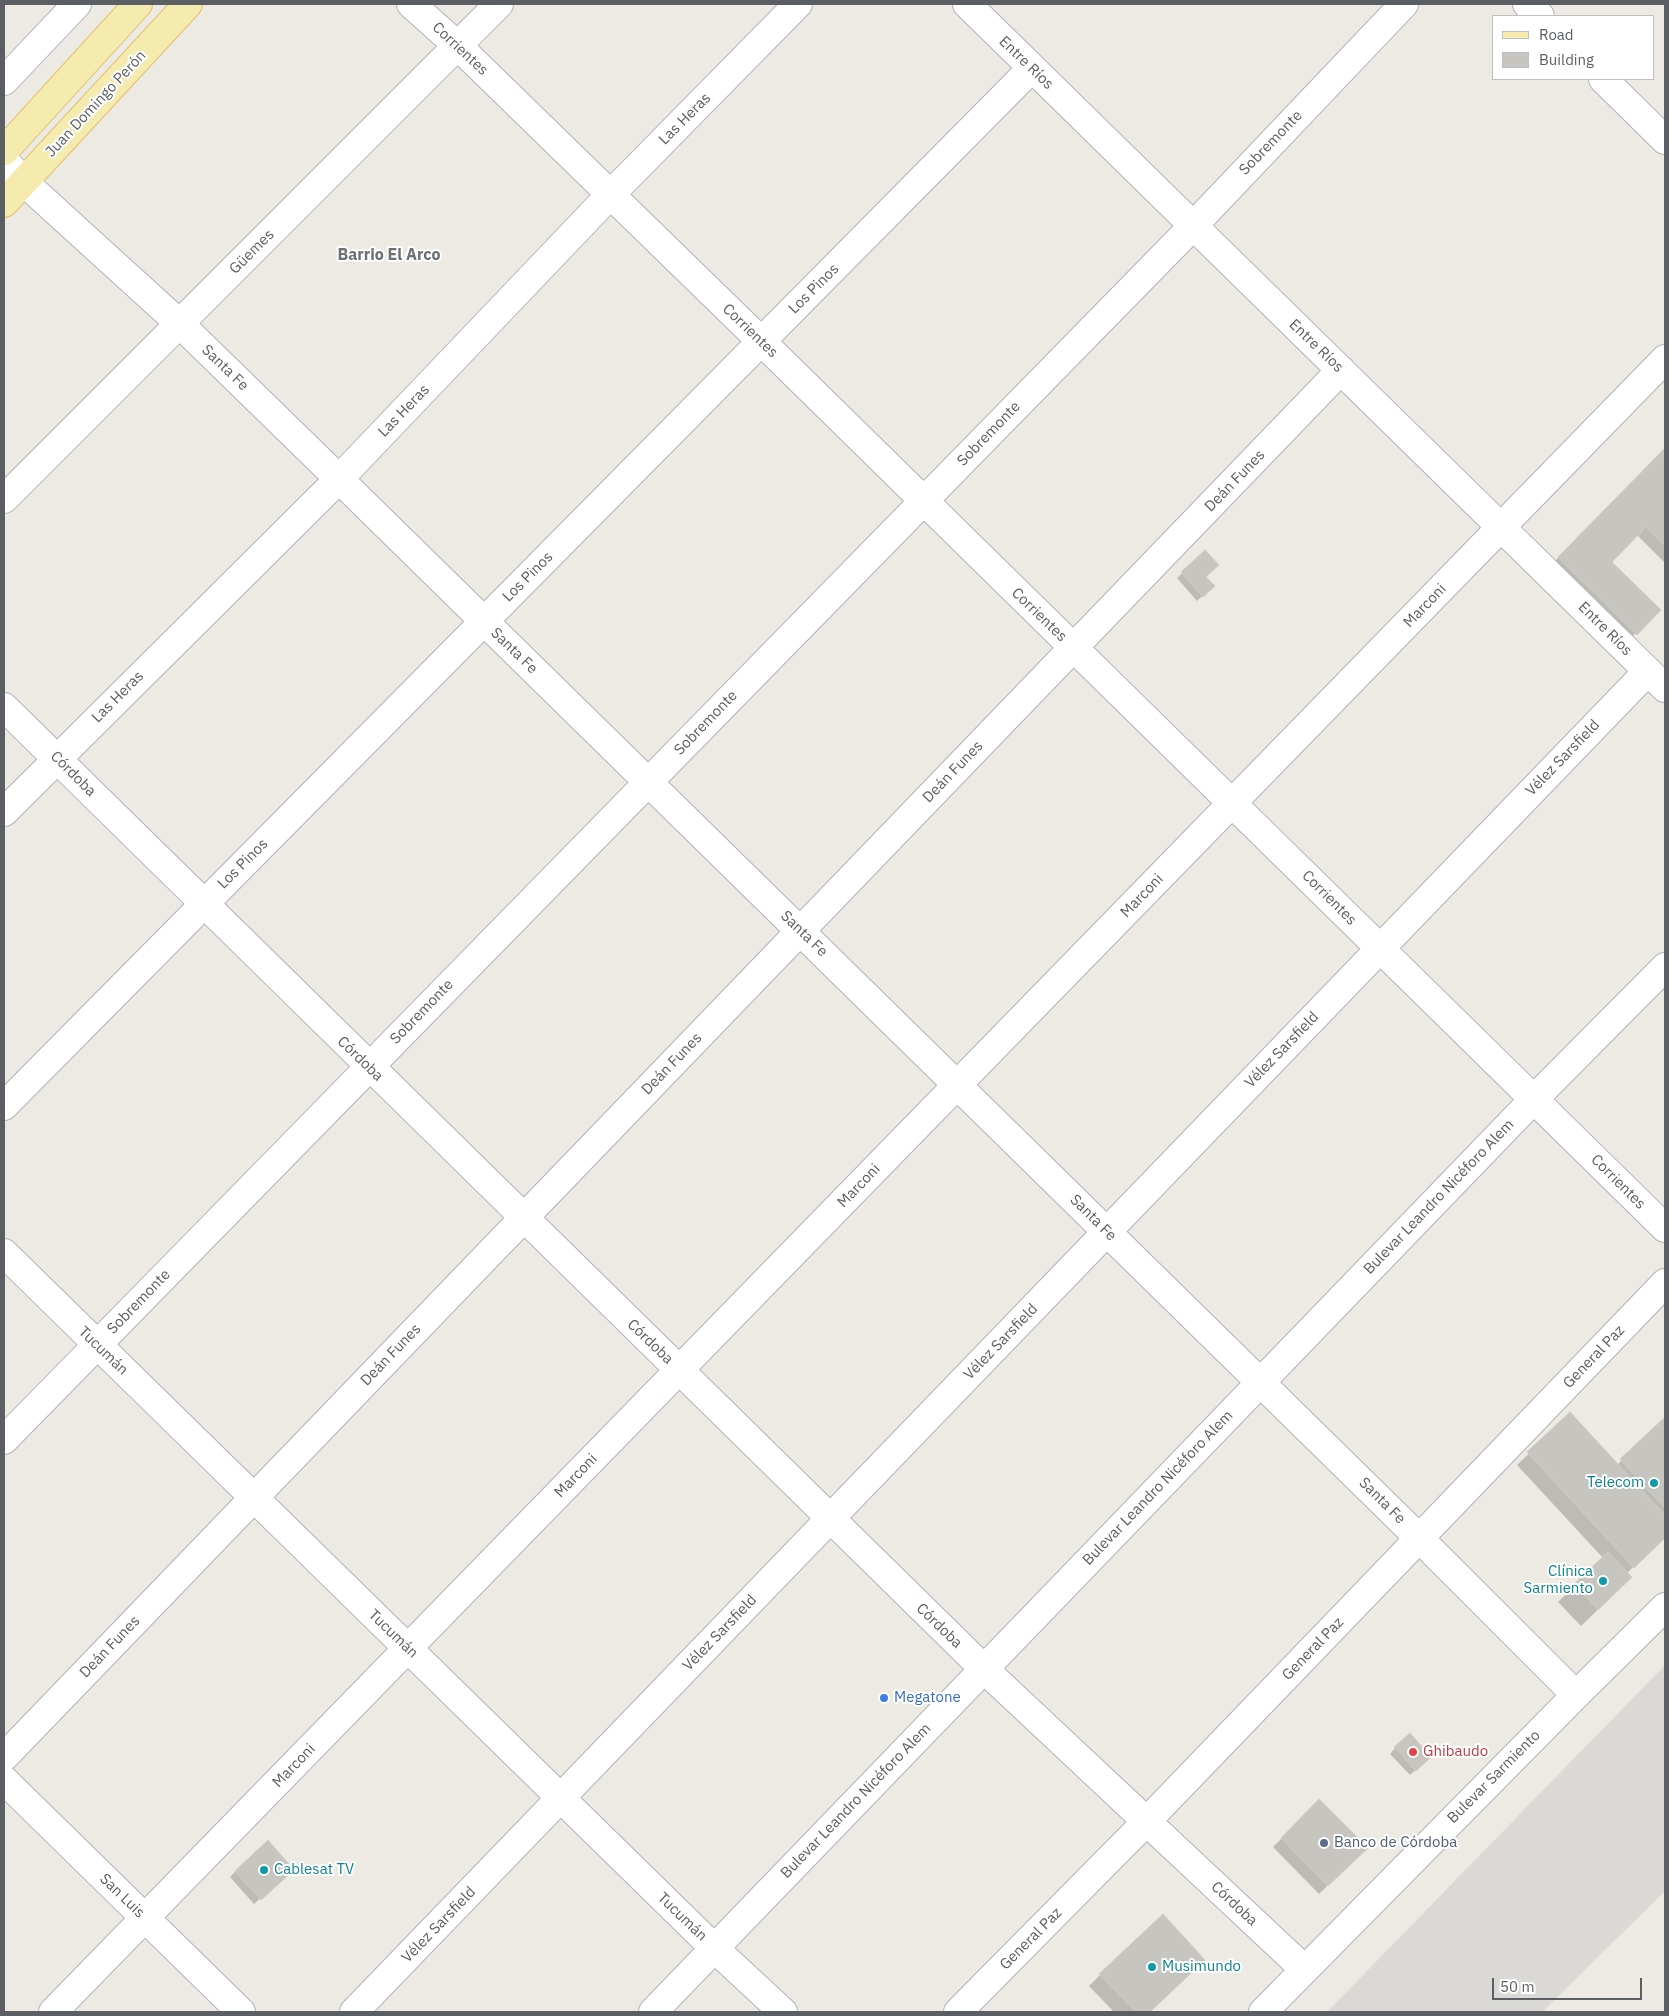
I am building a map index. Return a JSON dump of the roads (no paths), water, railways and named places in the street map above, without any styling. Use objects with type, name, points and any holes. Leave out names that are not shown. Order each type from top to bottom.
[{"type":"main road","points":[[4,151],[138,4]]},
{"type":"main road","name":"Juan Domingo Perón","points":[[4,203],[188,4]]},
{"type":"street","points":[[4,80],[77,4]]},
{"type":"street","name":"Corrientes","points":[[411,4],[458,46],[762,342],[1665,1228]]},
{"type":"street","name":"Güemes","points":[[4,499],[499,4]]},
{"type":"street","name":"Las Heras","points":[[4,812],[339,479],[610,195],[798,4]]},
{"type":"street","name":"Sobremonte","points":[[4,1440],[1193,226],[1404,4]]},
{"type":"street","points":[[1527,4],[1539,15]]},
{"type":"street","name":"Entre Ríos","points":[[976,7],[1032,68],[1656,680]]},
{"type":"street","name":"Los Pinos","points":[[4,1106],[1032,68]]},
{"type":"street","points":[[1604,80],[1665,140]]},
{"type":"street","name":"Santa Fe","points":[[4,160],[24,182],[180,324],[339,479],[1419,1538],[1576,1695]]},
{"type":"street","name":"Marconi","points":[[53,2012],[1665,359]]},
{"type":"street","name":"Deán Funes","points":[[4,1757],[1341,370]]},
{"type":"street","name":"Vélez Sarsfield","points":[[354,2012],[1380,948],[1656,680]]},
{"type":"street","name":"Córdoba","points":[[4,707],[368,1067],[984,1669],[1304,1969]]},
{"type":"street","name":"Bulevar Leandro Nicéforo Alem","points":[[652,2012],[1534,1099],[1665,967]]},
{"type":"street","name":"Tucumán","points":[[4,1253],[560,1798],[714,1948],[783,2012]]},
{"type":"street","name":"General Paz","points":[[958,2012],[1146,1822],[1665,1283]]},
{"type":"street","name":"Bulevar Sarmiento","points":[[1263,2012],[1665,1607]]},
{"type":"street","name":"San Luis","points":[[4,1780],[241,2012]]},
{"type":"place","name":"Telecom","points":[[1654,1483]]},
{"type":"place","name":"Clínica Sarmiento","points":[[1603,1581]]},
{"type":"place","name":"Megatone","points":[[884,1698]]},
{"type":"place","name":"Ghibaudo","points":[[1413,1752]]},
{"type":"place","name":"Banco de Córdoba","points":[[1324,1843]]},
{"type":"place","name":"Cablesat TV","points":[[264,1870]]},
{"type":"place","name":"Musimundo","points":[[1152,1967]]},
{"type":"district","name":"Barrio El Arco","points":[[389,255]]}]
